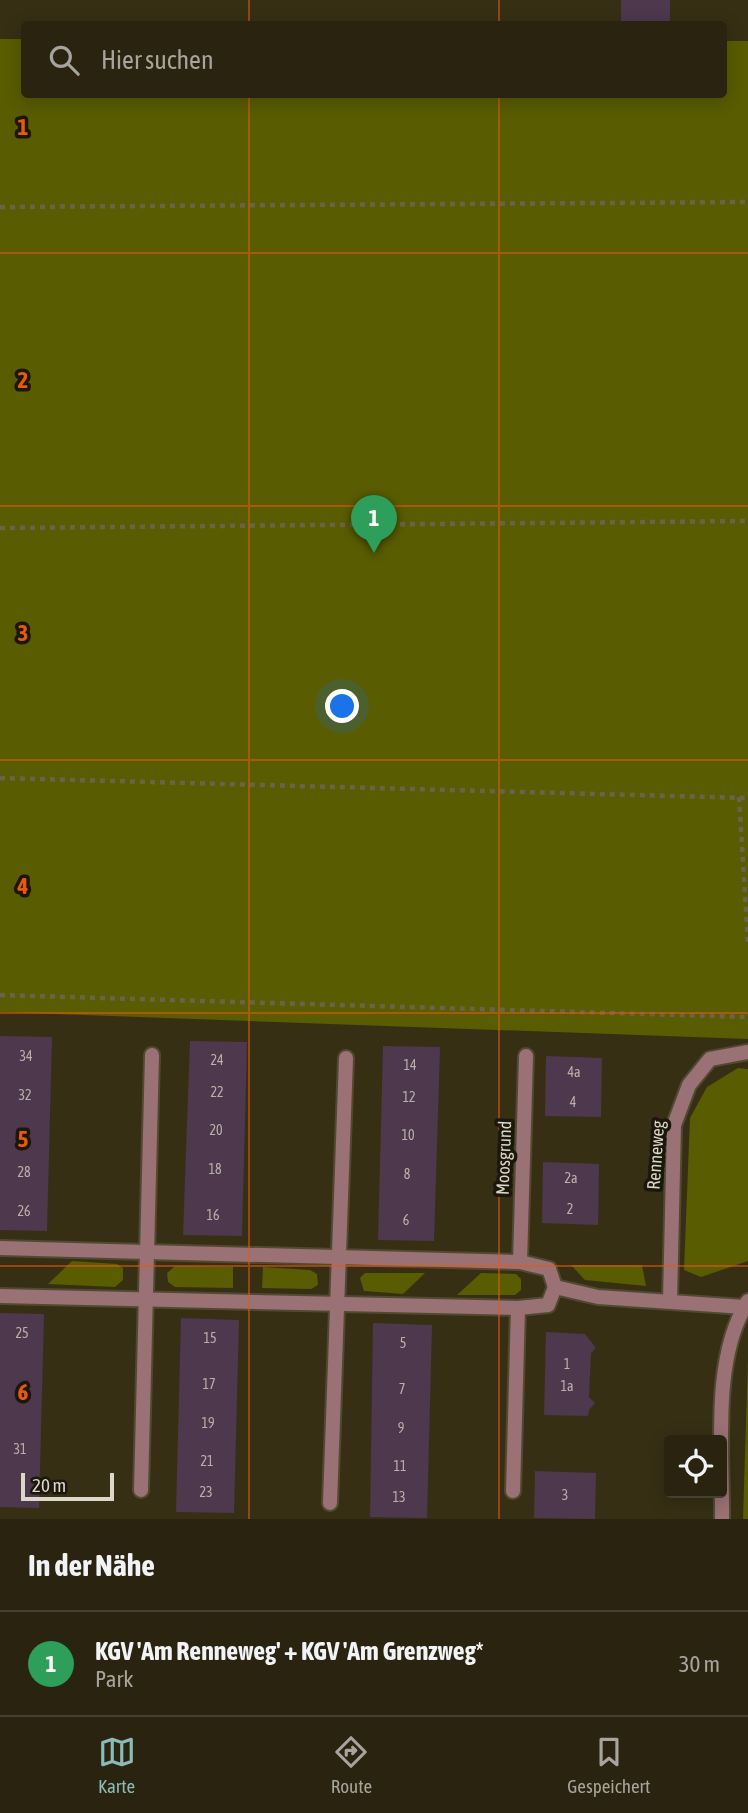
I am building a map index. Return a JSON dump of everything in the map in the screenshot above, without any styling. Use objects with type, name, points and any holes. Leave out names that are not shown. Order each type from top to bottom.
[{"type":"street","name":"Renneweg","points":[[670,1301],[674,1125],[689,1085],[710,1059],[748,1052]]},
{"type":"street","points":[[141,1490],[152,1055]]},
{"type":"street","name":"Moosgrund","points":[[520,1262],[526,1056]]},
{"type":"street","points":[[330,1503],[346,1058]]},
{"type":"street","points":[[0,1248],[520,1262],[549,1269],[555,1287],[548,1305],[518,1308],[0,1296]]},
{"type":"street","points":[[555,1287],[598,1297],[746,1304],[724,1371],[722,1519]]},
{"type":"street","points":[[513,1491],[518,1308]]},
{"type":"path","points":[[0,207],[748,202]]},
{"type":"path","points":[[0,528],[748,522]]},
{"type":"path","points":[[0,778],[748,798]]},
{"type":"path","points":[[739,797],[748,943]]},
{"type":"path","points":[[0,995],[748,1017]]},
{"type":"shaded area","points":[[0,39],[21,39],[21,98],[727,98],[727,41],[748,41],[748,1039],[0,1012]]},
{"type":"shaded area","points":[[738,1068],[748,1069],[748,1261],[701,1277],[684,1270],[690,1118],[707,1087]]},
{"type":"shaded area","points":[[72,1261],[117,1264],[123,1268],[123,1280],[115,1287],[48,1284]]},
{"type":"shaded area","points":[[571,1265],[642,1265],[646,1286],[585,1280]]},
{"type":"shaded area","points":[[175,1266],[233,1267],[233,1288],[175,1287],[168,1282],[167,1273]]},
{"type":"shaded area","points":[[263,1267],[310,1270],[317,1274],[318,1285],[311,1289],[262,1288]]},
{"type":"shaded area","points":[[365,1273],[425,1273],[403,1294],[364,1291],[360,1278]]},
{"type":"shaded area","points":[[481,1273],[516,1274],[521,1279],[521,1290],[515,1295],[457,1295]]},
{"type":"shaded area","points":[[748,1358],[748,1519],[743,1519]]},
{"type":"building","points":[[621,0],[670,0],[670,21],[621,21]]},
{"type":"building","points":[[0,1036],[52,1037],[47,1231],[0,1230]]},
{"type":"building","points":[[190,1041],[247,1042],[242,1236],[183,1235]]},
{"type":"building","points":[[383,1046],[440,1047],[434,1241],[378,1240]]},
{"type":"building","points":[[546,1056],[602,1058],[601,1117],[545,1116]]},
{"type":"building","points":[[543,1162],[599,1164],[598,1225],[542,1223]]},
{"type":"building","points":[[0,1313],[44,1314],[39,1508],[0,1507]]},
{"type":"building","points":[[181,1318],[239,1320],[234,1513],[176,1512]]},
{"type":"building","points":[[373,1323],[432,1325],[427,1518],[370,1517]]},
{"type":"building","points":[[546,1332],[585,1334],[596,1348],[591,1353],[589,1397],[595,1403],[588,1416],[544,1415]]},
{"type":"building","points":[[535,1471],[596,1473],[595,1519],[534,1518]]},
{"type":"place","name":"KGV 'Am Renneweg' + KGV 'Am Grenzweg*","points":[[374,553]]}]
